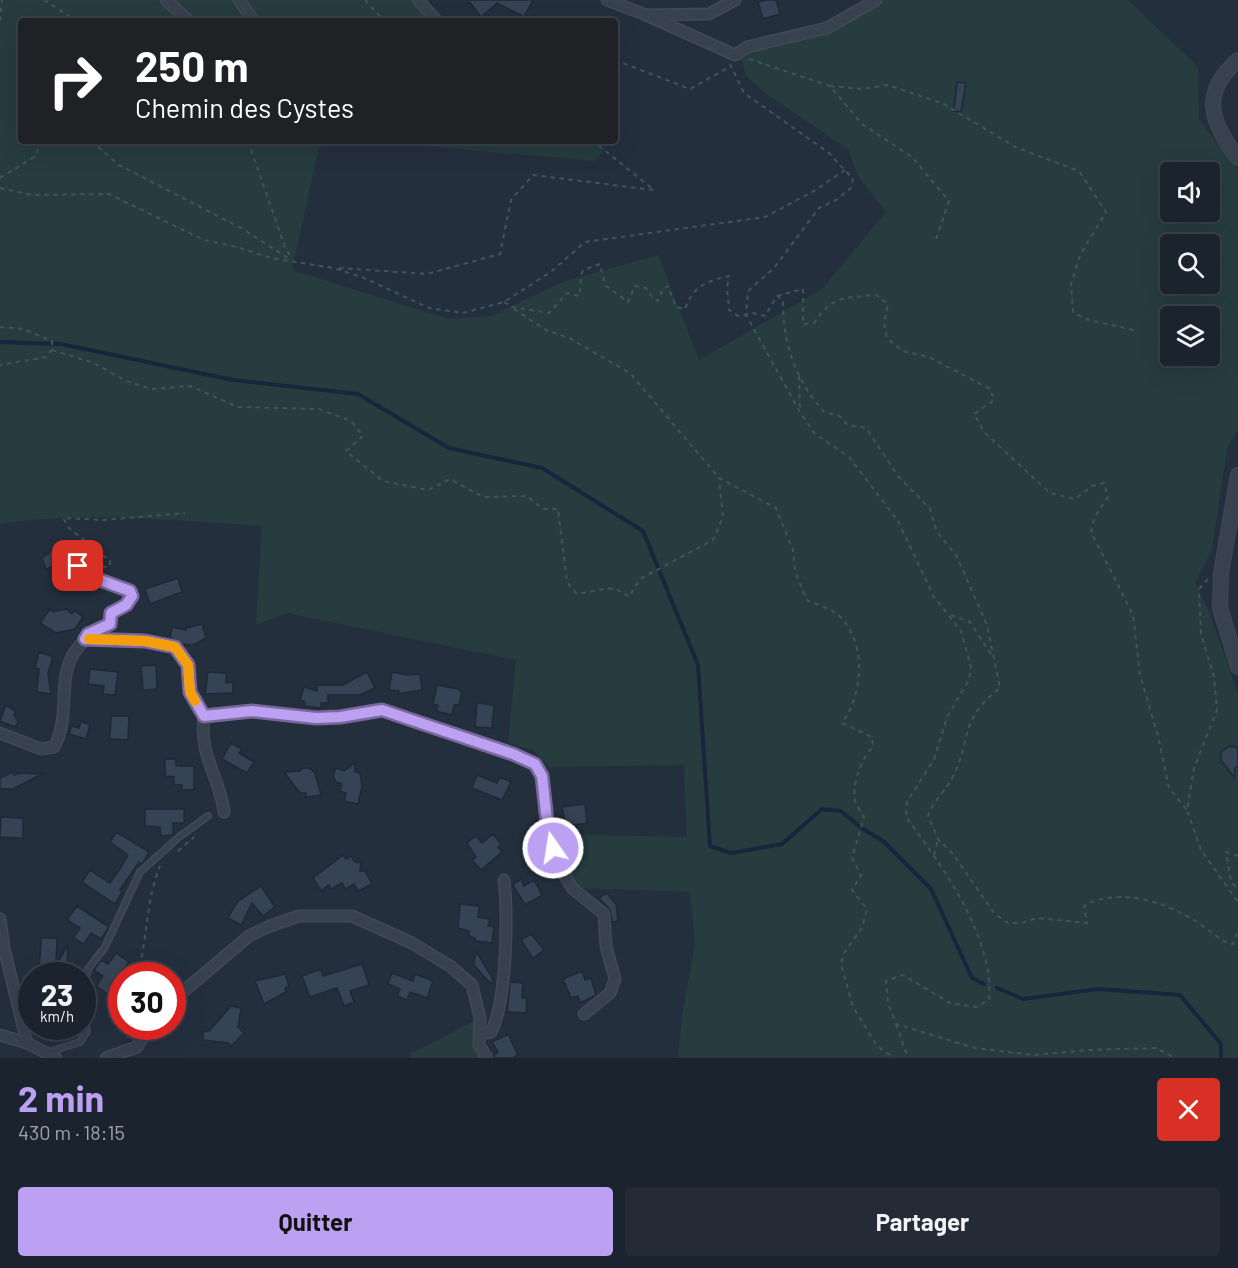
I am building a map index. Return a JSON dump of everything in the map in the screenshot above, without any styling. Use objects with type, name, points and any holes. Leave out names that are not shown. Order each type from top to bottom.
[{"type":"street","points":[[166,0],[186,18]]},
{"type":"street","points":[[239,0],[252,18]]},
{"type":"street","points":[[418,0],[434,18]]},
{"type":"street","points":[[607,0],[735,55],[747,47],[826,28],[876,0]]},
{"type":"street","points":[[646,15],[709,14],[735,0]]},
{"type":"street","points":[[1238,60],[1224,73],[1217,85],[1212,102],[1214,117],[1221,134],[1238,158]]},
{"type":"street","points":[[1238,475],[1221,573],[1220,608],[1238,666]]},
{"type":"street","points":[[0,733],[41,749],[54,747],[60,726],[66,666],[73,650],[88,634],[110,624],[111,613],[126,605],[132,596],[130,591],[78,571],[81,561],[91,564]]},
{"type":"street","points":[[85,639],[145,641],[175,647],[188,665],[190,692],[204,716],[203,747],[222,798],[224,812]]},
{"type":"street","points":[[204,716],[252,711],[328,718],[382,710],[513,754],[535,764],[542,776],[548,830],[558,866],[573,889],[604,914],[606,946],[615,979],[610,993],[584,1014]]},
{"type":"street","points":[[480,1034],[491,1032],[497,1021],[502,990],[504,880]]},
{"type":"street","points":[[186,989],[249,936],[270,926],[299,916],[352,916],[412,943],[450,966],[472,985],[480,1018],[479,1045],[487,1058]]},
{"type":"street","points":[[0,919],[4,948],[27,1043]]},
{"type":"street","points":[[0,1035],[27,1043],[56,1058]]},
{"type":"street","points":[[106,1058],[136,1047],[141,1040]]},
{"type":"lane","points":[[93,962],[105,947],[140,872],[179,837],[208,816]]},
{"type":"lane","points":[[45,1053],[81,1040]]},
{"type":"path","points":[[0,21],[2,0]]},
{"type":"path","points":[[44,0],[72,18]]},
{"type":"path","points":[[365,0],[381,18]]},
{"type":"path","points":[[908,1058],[888,1003],[886,981],[903,975],[950,1003],[976,1007],[989,1000],[988,972],[972,923],[958,890],[906,817],[907,802],[934,759],[946,717],[969,680],[971,667],[961,631],[934,597],[898,521],[849,457],[814,433],[746,315],[748,291],[774,268],[819,208],[836,200],[851,188],[853,179],[829,153],[744,93],[729,61],[735,55],[830,86],[861,89],[888,85],[920,94],[944,104],[1015,147],[1079,171],[1106,212],[1080,255],[1071,284],[1073,312],[1085,319],[1134,330]]},
{"type":"path","points":[[618,61],[690,89],[731,66]]},
{"type":"path","points":[[830,86],[862,124],[912,157],[949,201],[935,242]]},
{"type":"path","points":[[0,178],[36,156],[39,144]]},
{"type":"path","points":[[94,144],[119,165],[241,228],[293,261]]},
{"type":"path","points":[[249,144],[285,247],[293,261]]},
{"type":"path","points":[[2,188],[32,195],[109,194],[204,240],[333,268],[427,274],[500,254],[511,200],[533,175],[654,190],[597,144]]},
{"type":"path","points":[[333,268],[362,278],[429,308],[463,313],[504,302],[552,271],[585,242],[765,217],[814,191],[845,170]]},
{"type":"path","points":[[512,307],[549,313],[567,292],[579,296],[581,289],[579,280],[583,270],[600,264],[605,285],[628,302],[635,286],[646,288],[658,301],[663,289],[668,286],[676,307],[685,309],[694,291],[706,281],[729,276],[727,288],[729,310],[738,316],[753,313],[765,315],[777,296],[803,289],[803,324],[813,323],[826,306],[839,298],[876,295],[888,304],[884,322],[887,338],[902,351],[929,357],[990,389],[994,400],[974,414],[979,423],[1010,457],[1050,493],[1075,499],[1092,486],[1104,483],[1108,497],[1095,516],[1091,532],[1133,615],[1140,675],[1158,736],[1169,788],[1187,810],[1201,850],[1238,902]]},
{"type":"path","points":[[777,296],[783,300],[783,332],[799,376],[825,413],[838,415],[849,425],[866,428],[898,476],[930,509],[938,532],[957,555],[987,625],[1000,688],[974,712],[962,747],[959,764],[950,783],[932,805],[928,816],[938,839],[953,854],[994,913],[1008,923],[1037,918],[1086,923],[1084,907],[1087,904],[1117,897],[1131,897],[1176,910],[1228,943],[1233,944],[1238,930]]},
{"type":"path","points":[[504,302],[546,330],[569,338],[630,373],[719,478],[776,508],[793,550],[795,572],[807,600],[837,614],[855,638],[860,668],[850,712],[842,723],[872,737],[873,747],[865,754],[858,773],[855,800],[864,817],[852,858],[861,875],[852,890],[867,909],[862,928],[844,953],[842,964],[853,1007],[877,1046],[894,1058]]},
{"type":"path","points":[[0,327],[44,335],[52,340],[52,350],[46,357],[0,365]]},
{"type":"path","points":[[52,350],[94,363],[126,381],[152,389],[190,386],[238,407],[319,409],[351,421],[363,436],[346,451],[383,481],[428,490],[450,479],[483,497],[526,496],[543,509],[558,509],[567,582],[576,593],[590,593],[603,587],[619,589],[629,597],[640,579],[713,540],[723,517],[719,478]]},
{"type":"path","points":[[799,376],[800,412]]},
{"type":"path","points":[[91,564],[106,568],[110,566],[110,561],[69,528],[63,518],[104,520],[185,513]]},
{"type":"path","points":[[1187,810],[1194,768],[1217,710],[1214,677],[1201,634],[1199,589],[1211,576],[1221,573]]},
{"type":"path","points":[[949,614],[970,622],[994,658]]},
{"type":"path","points":[[176,852],[199,833]]},
{"type":"path","points":[[934,855],[938,839]]},
{"type":"path","points":[[1238,856],[1226,852],[1231,881],[1238,890]]},
{"type":"path","points":[[141,962],[152,885],[162,863]]},
{"type":"path","points":[[896,1024],[944,1041],[987,1050],[1033,1055],[1089,1050],[1156,1048],[1175,1058]]},
{"type":"green space","points":[[0,0],[410,0],[417,8],[447,18],[18,18],[18,144],[342,144],[319,147],[292,270],[449,319],[491,316],[562,282],[658,255],[699,360],[822,289],[886,212],[859,178],[848,149],[768,95],[746,76],[741,59],[752,48],[823,24],[865,0],[1128,0],[1198,67],[1199,120],[1238,169],[1238,429],[1227,448],[1212,550],[1195,583],[1208,609],[1238,693],[1238,1058],[678,1058],[682,1016],[695,944],[690,892],[579,888],[564,860],[560,834],[687,837],[684,765],[549,767],[533,750],[508,743],[516,660],[287,613],[256,625],[262,526],[164,520],[65,518],[0,524]]},
{"type":"green space","points":[[400,144],[589,144],[607,148],[594,161]]},
{"type":"green space","points":[[474,1021],[476,1045],[484,1058],[411,1058],[410,1054]]},
{"type":"building","points":[[468,0],[533,0],[524,17],[497,3],[481,17]]},
{"type":"building","points":[[776,0],[780,14],[763,19],[758,2]]},
{"type":"building","points":[[957,82],[966,83],[961,112],[954,111]]},
{"type":"building","points":[[64,542],[74,551],[61,564],[46,569],[42,558]]},
{"type":"building","points":[[178,578],[182,592],[150,604],[145,589]]},
{"type":"building","points":[[50,609],[53,612],[66,609],[72,614],[75,611],[83,617],[75,629],[56,633],[40,623]]},
{"type":"building","points":[[202,624],[206,638],[193,645],[182,644],[170,638],[172,627],[186,630],[186,628]]},
{"type":"building","points":[[39,652],[53,657],[48,673],[51,694],[37,692],[39,669],[35,668]]},
{"type":"building","points":[[156,665],[157,689],[143,690],[141,666]]},
{"type":"building","points":[[90,669],[118,672],[115,695],[103,694],[104,686],[88,684]]},
{"type":"building","points":[[208,672],[226,673],[226,683],[233,682],[233,693],[205,694]]},
{"type":"building","points":[[367,672],[375,688],[360,695],[328,695],[328,703],[321,703],[321,708],[304,706],[305,702],[300,700],[304,687],[317,691],[317,685],[343,685]]},
{"type":"building","points":[[392,672],[407,675],[420,674],[422,690],[398,694],[399,691],[389,690]]},
{"type":"building","points":[[437,685],[458,689],[462,693],[459,705],[454,705],[452,715],[436,711],[438,705],[433,704]]},
{"type":"building","points":[[477,703],[494,705],[492,728],[475,727]]},
{"type":"building","points":[[6,705],[16,712],[14,715],[18,722],[15,727],[0,721]]},
{"type":"building","points":[[111,716],[129,716],[128,740],[110,739]]},
{"type":"building","points":[[81,721],[90,725],[86,739],[69,734],[72,726],[79,728]]},
{"type":"building","points":[[231,743],[242,749],[239,753],[254,762],[247,773],[222,759]]},
{"type":"building","points":[[1230,746],[1238,748],[1238,766],[1235,768],[1234,777],[1221,760],[1221,752]]},
{"type":"building","points":[[165,759],[176,759],[176,766],[194,766],[194,790],[182,790],[182,785],[174,785],[174,777],[165,776]]},
{"type":"building","points":[[355,763],[355,772],[360,773],[362,787],[358,804],[344,801],[346,793],[340,791],[342,784],[336,782],[333,776],[336,768],[344,771]]},
{"type":"building","points":[[303,768],[309,768],[315,773],[321,795],[306,797],[306,793],[300,793],[284,772],[300,771]]},
{"type":"building","points":[[13,772],[14,775],[42,774],[13,789],[0,789],[0,778]]},
{"type":"building","points":[[477,775],[497,783],[500,777],[511,782],[502,800],[472,788]]},
{"type":"building","points":[[585,804],[587,823],[566,826],[562,807]]},
{"type":"building","points":[[145,809],[184,809],[184,823],[173,823],[173,835],[161,836],[160,827],[145,826]]},
{"type":"building","points":[[1,817],[23,818],[23,838],[0,837]]},
{"type":"building","points":[[116,832],[148,851],[148,854],[142,864],[139,862],[120,890],[122,892],[115,904],[82,882],[90,870],[110,883],[122,866],[128,855],[110,842]]},
{"type":"building","points":[[493,834],[501,844],[498,847],[502,852],[481,870],[472,860],[476,857],[467,843],[476,836],[482,843]]},
{"type":"building","points":[[343,855],[346,859],[351,856],[355,862],[361,863],[360,871],[365,871],[372,884],[358,891],[354,884],[345,889],[342,883],[331,889],[329,885],[321,891],[313,878]]},
{"type":"building","points":[[521,879],[524,886],[534,880],[542,895],[525,905],[513,885]]},
{"type":"building","points":[[261,886],[275,907],[263,916],[252,903],[241,925],[228,918],[237,902]]},
{"type":"building","points":[[607,893],[616,904],[618,921],[612,922],[610,910],[599,898]]},
{"type":"building","points":[[460,904],[479,906],[478,917],[490,919],[488,926],[494,927],[492,943],[475,941],[475,938],[469,936],[469,931],[458,928]]},
{"type":"building","points":[[77,906],[109,927],[101,939],[91,933],[84,944],[73,938],[80,928],[67,920]]},
{"type":"building","points":[[531,934],[544,950],[533,958],[521,940]]},
{"type":"building","points":[[41,938],[57,938],[56,962],[40,962]]},
{"type":"building","points":[[68,945],[67,962],[58,962]]},
{"type":"building","points":[[476,951],[494,981],[490,983],[474,965]]},
{"type":"building","points":[[116,953],[129,962],[109,962]]},
{"type":"building","points":[[101,960],[108,964],[108,994],[96,986],[103,976],[96,971]]},
{"type":"building","points":[[362,964],[369,985],[350,991],[354,1002],[344,1006],[337,988],[310,997],[302,976],[321,969],[323,976]]},
{"type":"building","points":[[582,971],[585,980],[591,978],[596,995],[580,1003],[578,996],[571,998],[563,979]]},
{"type":"building","points":[[392,973],[413,981],[415,974],[433,981],[427,998],[410,992],[407,1000],[397,996],[400,989],[388,984]]},
{"type":"building","points":[[285,974],[289,986],[285,988],[286,992],[264,1004],[255,981]]},
{"type":"building","points":[[510,982],[523,983],[522,998],[527,998],[526,1013],[507,1012]]},
{"type":"building","points":[[231,1006],[241,1008],[238,1027],[244,1033],[231,1046],[228,1043],[203,1040],[203,1032],[209,1031]]},
{"type":"building","points":[[508,1034],[518,1055],[513,1058],[494,1058],[498,1052],[492,1042]]},
{"type":"waterway","points":[[0,342],[61,344],[233,380],[358,394],[449,448],[542,468],[643,531],[698,665],[710,846],[731,853],[782,844],[822,809],[841,811],[860,827],[883,841],[931,889],[972,978],[984,984]]},
{"type":"waterway","points":[[997,988],[1023,999],[1097,989],[1180,995],[1221,1044],[1221,1058]]},
{"type":"slow traffic","points":[[89,639],[145,641],[175,647],[188,665],[190,692],[195,701]]},
{"type":"route","points":[[78,566],[78,571],[130,591],[132,596],[132,600],[126,605],[111,613],[110,624],[88,634],[85,639],[145,641],[175,647],[188,665],[190,692],[204,716],[252,711],[316,718],[340,717],[382,710],[513,754],[535,764],[542,776],[548,830],[553,848]]}]
